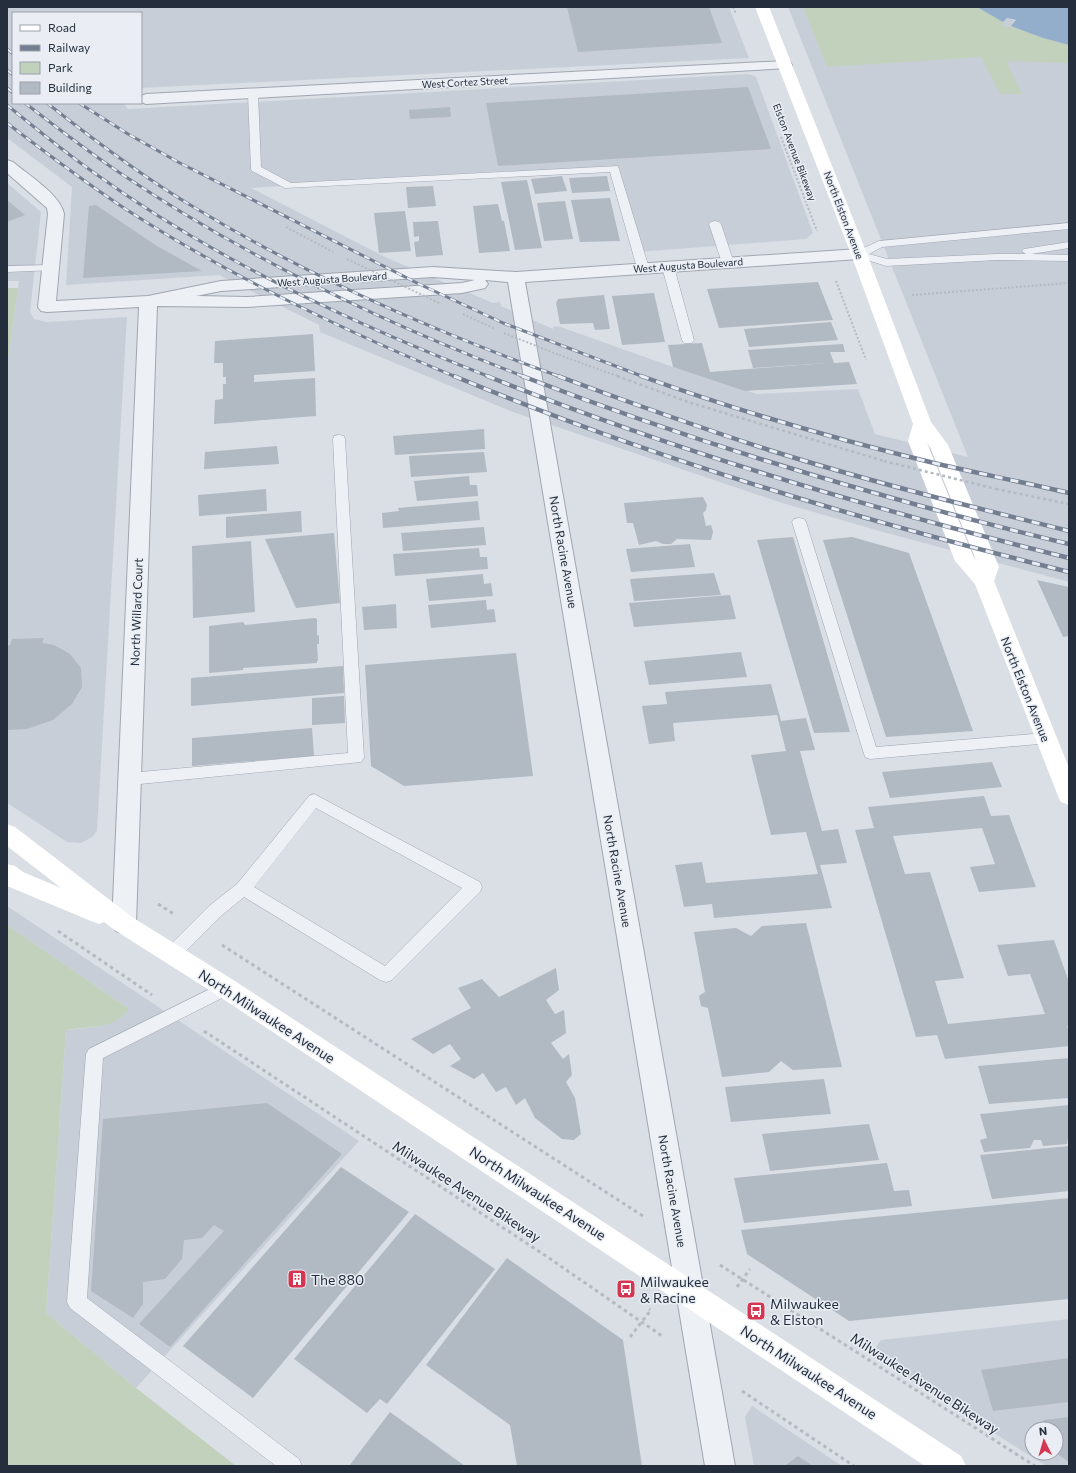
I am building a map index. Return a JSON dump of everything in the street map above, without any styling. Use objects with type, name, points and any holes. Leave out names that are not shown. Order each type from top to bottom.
[{"type":"main road","name":"North Elston Avenue","points":[[762,7],[860,254],[922,424],[917,441],[965,561],[984,581],[1069,796]]},
{"type":"main road","name":"North Milwaukee Avenue","points":[[7,833],[124,924],[226,988],[951,1466]]},
{"type":"main road","name":"North Milwaukee Avenue","points":[[7,873],[15,879],[124,924]]},
{"type":"street","name":"West Cortez Street","points":[[146,99],[784,65]]},
{"type":"street","points":[[7,164],[55,207],[56,214],[52,268]]},
{"type":"street","name":"West Augusta Boulevard","points":[[52,268],[47,307],[148,301],[247,302],[462,288],[516,277],[860,254]]},
{"type":"street","name":"North Racine Avenue","points":[[516,277],[720,1466]]},
{"type":"street","name":"North Willard Court","points":[[124,924],[148,301]]},
{"type":"lane","points":[[253,94],[256,169],[289,186],[614,168],[643,268]]},
{"type":"lane","points":[[715,224],[728,263]]},
{"type":"lane","name":"West Augusta Boulevard","points":[[860,254],[879,244],[1069,226]]},
{"type":"lane","name":"West Augusta Boulevard","points":[[997,257],[1069,245]]},
{"type":"lane","name":"West Augusta Boulevard","points":[[860,254],[886,263],[997,257],[1069,258]]},
{"type":"lane","points":[[668,267],[688,340]]},
{"type":"lane","points":[[7,269],[52,268]]},
{"type":"lane","points":[[130,779],[356,758],[339,439]]},
{"type":"lane","points":[[799,522],[870,752],[1046,739]]},
{"type":"lane","points":[[172,954],[215,911],[243,889],[314,800],[474,888],[386,975],[243,889]]},
{"type":"lane","points":[[226,988],[95,1054],[77,1302],[292,1466]]},
{"type":"path","name":"Elston Avenue Bikeway","points":[[780,132],[816,228]]},
{"type":"path","points":[[286,227],[333,252]]},
{"type":"path","points":[[347,260],[439,303]]},
{"type":"path","points":[[912,295],[1069,283]]},
{"type":"path","points":[[459,312],[504,333],[559,355],[688,402],[884,461],[996,489],[1069,504]]},
{"type":"path","points":[[56,930],[127,978]]},
{"type":"path","points":[[226,948],[577,1174]]},
{"type":"path","name":"Milwaukee Avenue Bikeway","points":[[278,1081],[492,1220],[642,1322]]},
{"type":"path","points":[[736,1289],[750,1269]]},
{"type":"path","name":"Milwaukee Avenue Bikeway","points":[[743,1279],[1035,1466]]},
{"type":"path","points":[[630,1337],[651,1310],[644,1305]]},
{"type":"path","points":[[801,1431],[854,1466]]},
{"type":"shaded area","points":[[7,7],[729,7],[749,58],[142,88],[142,12],[12,12],[12,104],[125,104],[128,109],[748,74],[752,75],[756,77],[813,233],[806,239],[638,252],[614,168],[251,188],[385,257],[493,303],[500,302],[501,306],[553,329],[553,327],[558,326],[673,367],[757,394],[858,389],[875,434],[968,457],[788,7],[977,7],[1003,21],[1007,18],[1016,21],[1011,26],[1043,38],[1069,45],[1069,582],[883,532],[779,502],[513,412],[320,332],[319,325],[219,275],[66,285],[72,187],[7,138]]},
{"type":"shaded area","points":[[7,183],[41,212],[30,312],[34,319],[47,322],[127,317],[97,831],[92,837],[81,843],[67,842],[7,803],[7,365],[19,281],[7,281]]},
{"type":"shaded area","points":[[7,906],[359,1141],[136,1388],[46,1313],[66,1030],[95,1027],[129,1009],[7,925]]},
{"type":"shaded area","points":[[1069,1319],[1069,1466],[1046,1466],[1038,1461],[1064,1461],[1064,1421],[1024,1421],[1024,1452],[871,1355],[881,1340]]},
{"type":"shaded area","points":[[752,1406],[842,1466],[754,1466],[745,1417]]},
{"type":"green space","points":[[803,7],[977,7],[1003,22],[1001,25],[1009,28],[1011,26],[1043,38],[1069,45],[1069,63],[1006,61],[1022,94],[1000,94],[981,57],[827,67]]},
{"type":"green space","points":[[7,288],[18,288],[7,365]]},
{"type":"green space","points":[[7,925],[129,1009],[123,1016],[109,1024],[66,1030],[46,1313],[136,1388],[236,1466],[7,1466]]},
{"type":"water","points":[[977,7],[1069,7],[1069,45],[1043,38],[1011,26],[1016,20],[1007,18],[1003,22]]},
{"type":"building","points":[[567,7],[709,7],[722,43],[578,52]]},
{"type":"building","points":[[748,87],[771,149],[498,166],[486,103]]},
{"type":"building","points":[[450,107],[451,117],[410,119],[409,110]]},
{"type":"building","points":[[562,176],[567,191],[535,194],[531,179]]},
{"type":"building","points":[[607,176],[610,191],[572,193],[569,178]]},
{"type":"building","points":[[527,180],[542,248],[515,250],[501,182]]},
{"type":"building","points":[[433,186],[436,206],[408,208],[406,187]]},
{"type":"building","points":[[610,198],[620,241],[580,242],[571,200]]},
{"type":"building","points":[[7,200],[25,215],[7,222]]},
{"type":"building","points":[[565,201],[573,239],[544,241],[537,203]]},
{"type":"building","points":[[498,204],[502,221],[504,221],[510,251],[479,253],[473,206]]},
{"type":"building","points":[[96,205],[157,246],[202,271],[83,278],[89,206]]},
{"type":"building","points":[[405,211],[411,251],[379,253],[374,213]]},
{"type":"building","points":[[438,221],[443,255],[416,257],[414,242],[419,241],[419,236],[414,237],[413,222]]},
{"type":"building","points":[[818,282],[833,320],[719,328],[707,289]]},
{"type":"building","points":[[654,293],[665,342],[622,345],[612,296]]},
{"type":"building","points":[[604,295],[610,329],[595,330],[593,323],[560,324],[556,303],[558,299]]},
{"type":"building","points":[[831,322],[838,340],[749,347],[744,329]]},
{"type":"building","points":[[313,334],[315,371],[254,375],[254,382],[315,378],[316,416],[214,424],[215,400],[223,399],[223,384],[226,384],[226,377],[223,377],[223,363],[214,363],[215,341]]},
{"type":"building","points":[[702,343],[710,372],[827,363],[753,368],[748,350],[843,344],[845,352],[830,352],[834,363],[849,362],[857,384],[745,391],[673,367],[668,345]]},
{"type":"building","points":[[484,429],[485,449],[395,455],[393,436]]},
{"type":"building","points":[[277,446],[279,464],[204,469],[205,452]]},
{"type":"building","points":[[484,452],[487,472],[411,477],[409,456]]},
{"type":"building","points":[[469,476],[470,485],[477,485],[478,496],[417,501],[414,481]]},
{"type":"building","points":[[266,489],[267,511],[199,516],[198,495]]},
{"type":"building","points":[[703,497],[707,505],[706,510],[703,513],[706,526],[711,525],[713,532],[711,540],[677,539],[671,544],[663,544],[656,541],[639,545],[633,523],[627,523],[624,503]]},
{"type":"building","points":[[478,501],[480,520],[383,528],[382,513],[399,511],[398,508]]},
{"type":"building","points":[[301,511],[302,532],[226,538],[226,517]]},
{"type":"building","points":[[484,527],[486,545],[403,551],[401,533]]},
{"type":"building","points":[[334,533],[340,603],[296,608],[265,539]]},
{"type":"building","points":[[793,537],[850,732],[814,733],[757,540]]},
{"type":"building","points":[[852,537],[909,553],[973,731],[886,737],[823,540]]},
{"type":"building","points":[[251,541],[255,612],[193,618],[192,546]]},
{"type":"building","points":[[690,544],[695,567],[631,572],[626,549]]},
{"type":"building","points":[[479,548],[480,557],[487,557],[488,569],[395,576],[393,554]]},
{"type":"building","points":[[714,573],[721,595],[634,601],[630,579]]},
{"type":"building","points":[[483,574],[484,584],[491,583],[493,596],[429,601],[426,579]]},
{"type":"building","points":[[1037,580],[1069,587],[1069,636],[1063,637]]},
{"type":"building","points":[[730,595],[736,619],[634,627],[629,603]]},
{"type":"building","points":[[486,600],[487,610],[494,609],[496,622],[431,628],[428,605]]},
{"type":"building","points":[[396,604],[397,628],[364,630],[362,607]]},
{"type":"building","points":[[317,619],[317,635],[319,636],[319,644],[317,644],[317,663],[243,668],[243,670],[209,673],[209,626],[243,622],[245,625]]},
{"type":"building","points":[[44,638],[42,643],[54,645],[70,654],[81,668],[82,687],[72,704],[53,720],[27,729],[7,730],[7,646],[10,645],[12,639]]},
{"type":"building","points":[[741,652],[747,677],[649,685],[644,661]]},
{"type":"building","points":[[516,653],[533,776],[404,786],[371,766],[365,665]]},
{"type":"building","points":[[343,666],[344,693],[191,706],[191,678]]},
{"type":"building","points":[[771,684],[781,721],[806,718],[815,750],[800,751],[822,831],[838,829],[847,863],[820,865],[832,908],[714,918],[712,904],[684,907],[675,865],[702,862],[706,883],[818,874],[806,832],[771,835],[751,755],[786,751],[777,715],[673,723],[675,741],[649,744],[642,706],[667,704],[665,692]]},
{"type":"building","points":[[344,696],[345,723],[312,725],[312,698]]},
{"type":"building","points":[[312,728],[314,756],[192,766],[192,738]]},
{"type":"building","points":[[992,762],[1002,787],[890,798],[882,772]]},
{"type":"building","points":[[984,796],[991,816],[1009,815],[1036,887],[979,892],[970,867],[995,864],[982,828],[893,836],[905,874],[930,872],[964,978],[935,981],[948,1024],[1045,1014],[1030,974],[1008,976],[997,945],[1054,940],[1069,982],[1069,1026],[1067,1026],[1069,1031],[1069,1046],[945,1059],[937,1035],[916,1037],[855,830],[874,828],[868,807]]},
{"type":"building","points":[[806,923],[842,1067],[793,1070],[781,1061],[769,1072],[722,1077],[708,1008],[701,1006],[699,996],[705,992],[694,932],[736,928],[751,936],[762,926]]},
{"type":"building","points":[[556,968],[559,990],[546,1000],[555,1014],[564,1010],[566,1033],[551,1043],[563,1059],[569,1054],[572,1075],[566,1082],[575,1098],[581,1134],[574,1140],[562,1139],[535,1118],[525,1098],[516,1105],[506,1087],[496,1092],[483,1073],[474,1079],[450,1066],[461,1059],[450,1044],[433,1054],[411,1039],[471,1008],[458,988],[482,979],[499,997]]},
{"type":"building","points":[[1069,1058],[1069,1098],[989,1104],[978,1066]]},
{"type":"building","points":[[824,1079],[831,1114],[731,1122],[725,1087]]},
{"type":"building","points":[[267,1103],[342,1154],[170,1347],[139,1324],[224,1231],[214,1225],[202,1238],[184,1240],[182,1259],[165,1279],[143,1282],[143,1304],[133,1318],[91,1291],[103,1119]]},
{"type":"building","points":[[1069,1105],[1069,1138],[1067,1144],[1043,1146],[1041,1140],[1034,1140],[1030,1148],[984,1152],[980,1140],[987,1138],[980,1114]]},
{"type":"building","points":[[869,1124],[879,1160],[770,1171],[762,1134]]},
{"type":"building","points":[[1069,1146],[1069,1191],[992,1199],[980,1155]]},
{"type":"building","points":[[887,1163],[894,1191],[909,1190],[912,1206],[744,1223],[734,1178]]},
{"type":"building","name":"The 880","points":[[341,1167],[409,1212],[253,1398],[183,1346]]},
{"type":"building","points":[[1069,1198],[1069,1299],[849,1321],[747,1254],[741,1230]]},
{"type":"building","points":[[415,1214],[495,1269],[387,1404],[380,1399],[367,1413],[294,1359]]},
{"type":"building","points":[[507,1258],[623,1340],[642,1466],[517,1466],[510,1425],[426,1365]]},
{"type":"building","points":[[1069,1358],[1069,1402],[993,1411],[981,1370]]},
{"type":"building","points":[[390,1412],[465,1466],[349,1466]]},
{"type":"building","points":[[1069,1417],[1069,1462],[1064,1459],[1064,1421],[1044,1420]]},
{"type":"building","points":[[798,1456],[813,1466],[786,1465]]},
{"type":"railway","points":[[7,49],[12,53]]},
{"type":"railway","points":[[7,70],[12,74]]},
{"type":"railway","points":[[7,88],[12,92]]},
{"type":"railway","points":[[26,104],[84,148],[120,173],[216,233],[316,286],[368,311],[525,377]]},
{"type":"railway","points":[[48,104],[158,185],[240,234],[284,258],[329,281],[421,322],[514,360],[561,377]]},
{"type":"railway","points":[[81,104],[128,134],[178,162],[419,284],[503,323],[644,377]]},
{"type":"railway","points":[[7,105],[71,156],[139,204],[235,261],[335,311],[490,377]]},
{"type":"railway","points":[[7,123],[66,168],[112,200],[206,258],[330,321],[456,377]]},
{"type":"railway","points":[[454,376],[605,434],[758,486],[913,531],[1069,572]]},
{"type":"railway","points":[[487,376],[630,430],[775,477],[921,520],[1069,558]]},
{"type":"railway","points":[[522,376],[657,425],[792,469],[999,527],[1069,544]]},
{"type":"railway","points":[[558,376],[637,405],[769,450],[918,493],[1069,531]]},
{"type":"railway","points":[[641,376],[751,413],[826,435],[938,464],[1069,493]]},
{"type":"place","name":"The 880","points":[[297,1279]]},
{"type":"place","name":"Milwaukee & Racine","points":[[626,1289]]},
{"type":"place","name":"Milwaukee & Elston","points":[[756,1311]]}]
